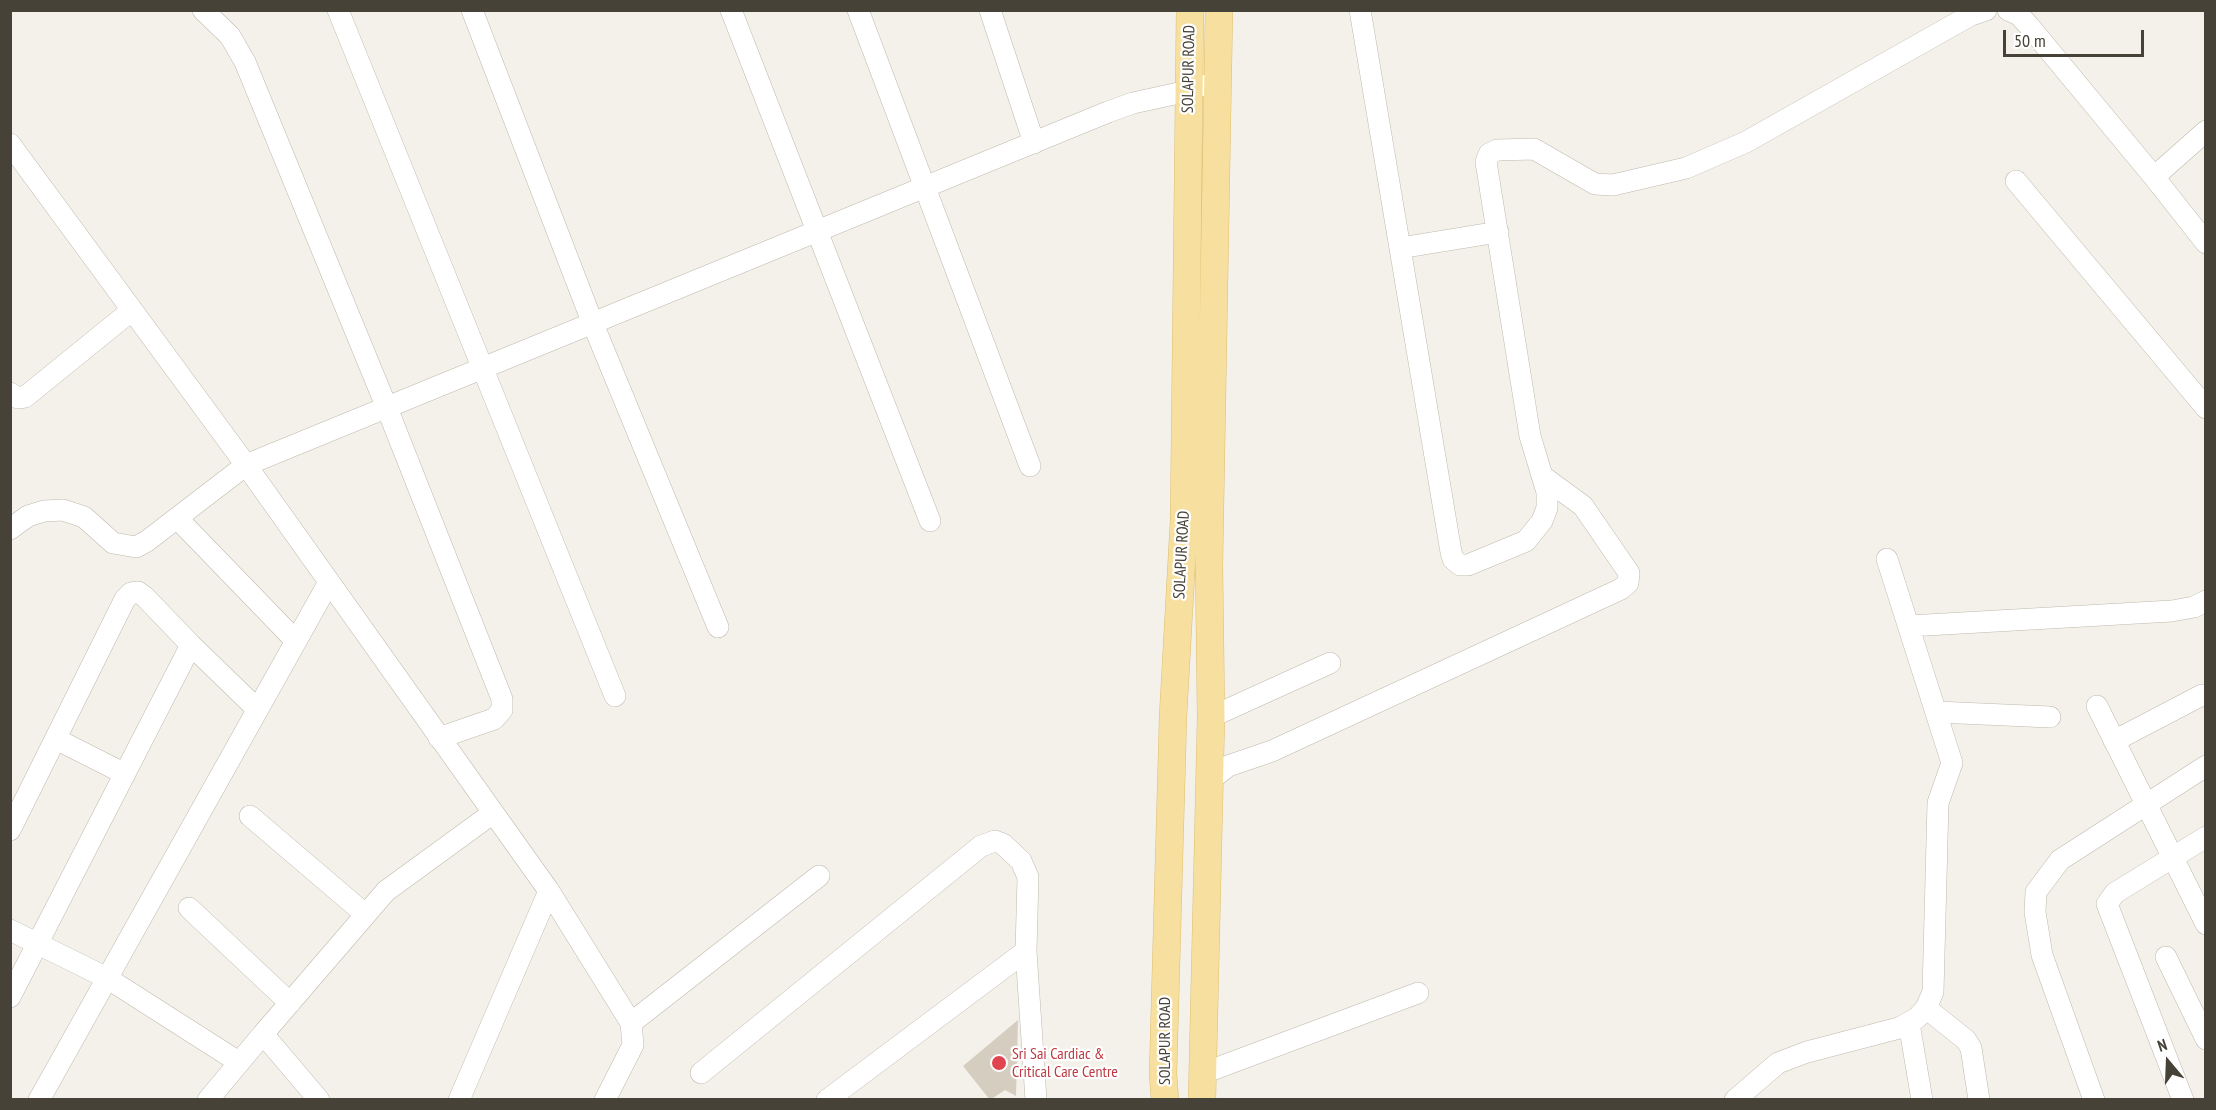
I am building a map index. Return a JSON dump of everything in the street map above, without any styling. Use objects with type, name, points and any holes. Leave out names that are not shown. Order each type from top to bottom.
[{"type":"main road","name":"SOLAPUR ROAD","points":[[1165,1100],[1163,1074],[1173,717],[1184,520],[1190,10]]},
{"type":"main road","name":"SOLAPUR ROAD","points":[[1202,1087],[1211,717],[1209,564],[1219,10]]},
{"type":"street","points":[[203,10],[230,36],[245,63],[387,408],[502,699],[502,710],[494,719],[440,738]]},
{"type":"street","points":[[338,10],[481,369],[615,696]]},
{"type":"street","points":[[472,10],[593,324],[718,627]]},
{"type":"street","points":[[731,10],[930,521]]},
{"type":"street","points":[[858,10],[1030,466]]},
{"type":"street","points":[[990,10],[1034,143]]},
{"type":"street","points":[[1360,10],[1441,494],[1453,559],[1460,565],[1468,565],[1527,541],[1535,532],[1547,508],[1547,492],[1538,462],[1486,162],[1489,154],[1497,150],[1524,148],[1544,153],[1583,179],[1595,184],[1613,185],[1686,168],[1746,142],[1971,15],[1986,10]]},
{"type":"street","points":[[2008,10],[2019,15],[2029,26],[2154,177],[2205,243]]},
{"type":"street","points":[[10,529],[28,516],[44,511],[63,510],[84,517],[113,543],[124,547],[136,547],[246,465],[1133,103],[1188,91],[1188,86],[1219,85]]},
{"type":"street","points":[[2154,177],[2205,131]]},
{"type":"street","points":[[13,154],[246,465],[328,584],[549,891],[631,1023],[633,1045],[605,1100]]},
{"type":"street","points":[[2016,181],[2205,408]]},
{"type":"street","points":[[1400,248],[1498,232]]},
{"type":"street","points":[[10,393],[18,398],[25,397],[131,311]]},
{"type":"street","points":[[1209,781],[1227,766],[1272,751],[1622,589],[1628,583],[1629,573],[1583,506],[1538,462]]},
{"type":"street","points":[[177,518],[296,641]]},
{"type":"street","points":[[1735,1100],[1778,1063],[1807,1052],[1899,1028],[1909,1023],[1926,1008],[1933,992],[1938,803],[1952,763],[1887,559]]},
{"type":"street","points":[[39,1100],[328,584]]},
{"type":"street","points":[[10,830],[125,599],[131,593],[138,592],[145,597],[190,645],[257,710]]},
{"type":"street","points":[[1909,626],[2172,611],[2193,607],[2205,601]]},
{"type":"street","points":[[10,997],[190,645]]},
{"type":"street","points":[[1211,717],[1330,663]]},
{"type":"street","points":[[2114,741],[2202,695]]},
{"type":"street","points":[[2097,706],[2205,924]]},
{"type":"street","points":[[1937,712],[2050,717]]},
{"type":"street","points":[[56,739],[124,774]]},
{"type":"street","points":[[2094,1100],[2042,955],[2034,912],[2036,892],[2060,860],[2147,806],[2205,766]]},
{"type":"street","points":[[208,1100],[237,1061],[290,1003],[365,914],[400,880],[493,813]]},
{"type":"street","points":[[250,816],[365,914]]},
{"type":"street","points":[[2183,1100],[2108,911],[2108,904],[2115,893],[2205,837]]},
{"type":"street","points":[[701,1073],[988,842],[1003,844],[1025,867],[1028,877],[1026,951],[1036,1100]]},
{"type":"street","points":[[631,1023],[819,876]]},
{"type":"street","points":[[459,1100],[549,891]]},
{"type":"street","points":[[189,908],[290,1003]]},
{"type":"street","points":[[10,930],[107,978],[237,1061]]},
{"type":"street","points":[[827,1100],[1026,951]]},
{"type":"street","points":[[2166,957],[2205,1040]]},
{"type":"street","points":[[1202,1087],[1418,993]]},
{"type":"street","points":[[1926,1008],[1966,1040],[1971,1048],[1979,1100]]},
{"type":"street","points":[[1909,1023],[1922,1100]]},
{"type":"street","points":[[262,1034],[319,1100]]},
{"type":"building","points":[[1018,1020],[1016,1096],[1005,1090],[990,1100],[963,1066]]},
{"type":"place","name":"Sri Sai Cardiac & Critical Care Centre","points":[[999,1063]]}]
